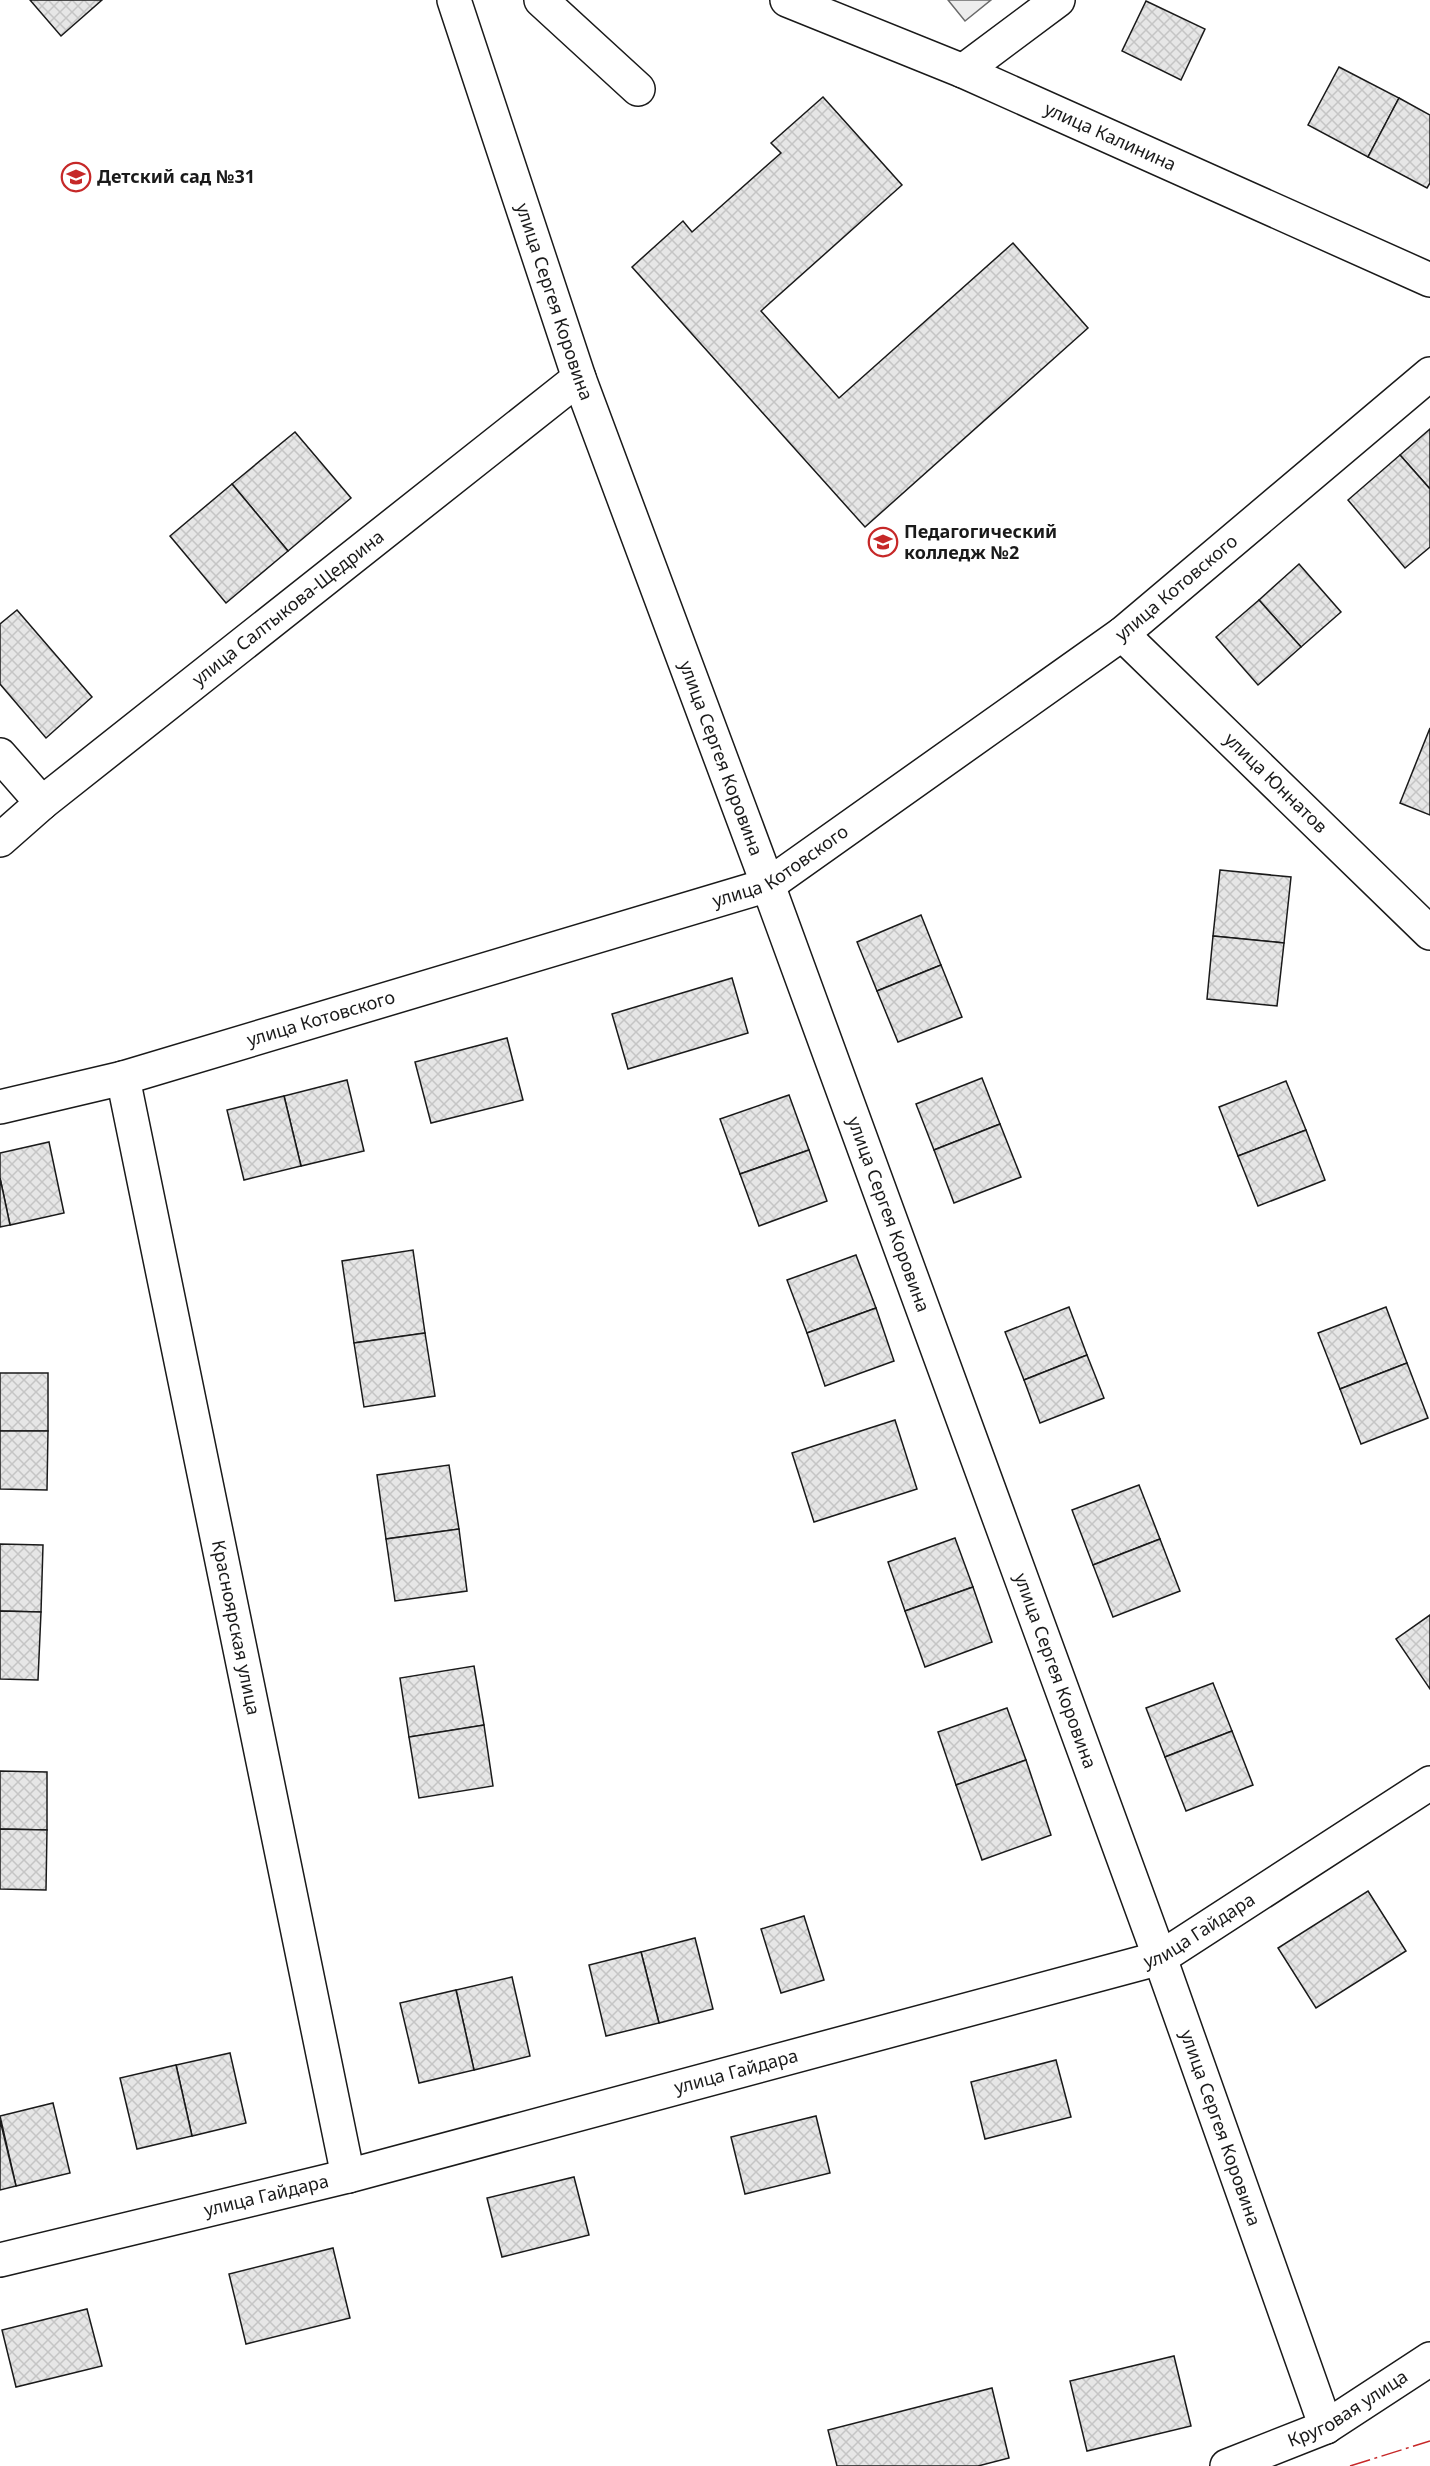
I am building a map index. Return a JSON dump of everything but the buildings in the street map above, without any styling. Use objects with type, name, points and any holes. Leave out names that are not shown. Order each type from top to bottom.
[{"type":"street","name":"улица Сергея Коровина","points":[[454,0],[579,378],[768,885],[1160,1958],[1326,2427]]},
{"type":"street","points":[[541,0],[638,90]]},
{"type":"street","name":"улица Калинина","points":[[787,0],[963,71],[1430,280]]},
{"type":"street","points":[[963,71],[1058,0]]},
{"type":"street","name":"улица Котовского","points":[[0,1107],[123,1078],[768,885],[1122,634],[1430,374]]},
{"type":"street","name":"улица Салтыкова-Щедрина","points":[[0,840],[42,803],[579,378]]},
{"type":"street","name":"улица Юннатов","points":[[1122,634],[1430,933]]},
{"type":"street","points":[[0,755],[42,803]]},
{"type":"street","name":"Красноярская улица","points":[[123,1078],[348,2176]]},
{"type":"street","name":"улица Гайдара","points":[[0,2260],[348,2176],[1160,1958],[1430,1784]]},
{"type":"street","name":"Круговая улица","points":[[1227,2466],[1326,2427],[1430,2359]]},
{"type":"shaded area","points":[[948,0],[991,0],[965,21]]},
{"type":"power","points":[[1350,2466],[1430,2441]]},
{"type":"place","name":"Детский сад №31","points":[[76,177]]},
{"type":"place","name":"Педагогический колледж №2","points":[[883,542]]}]
